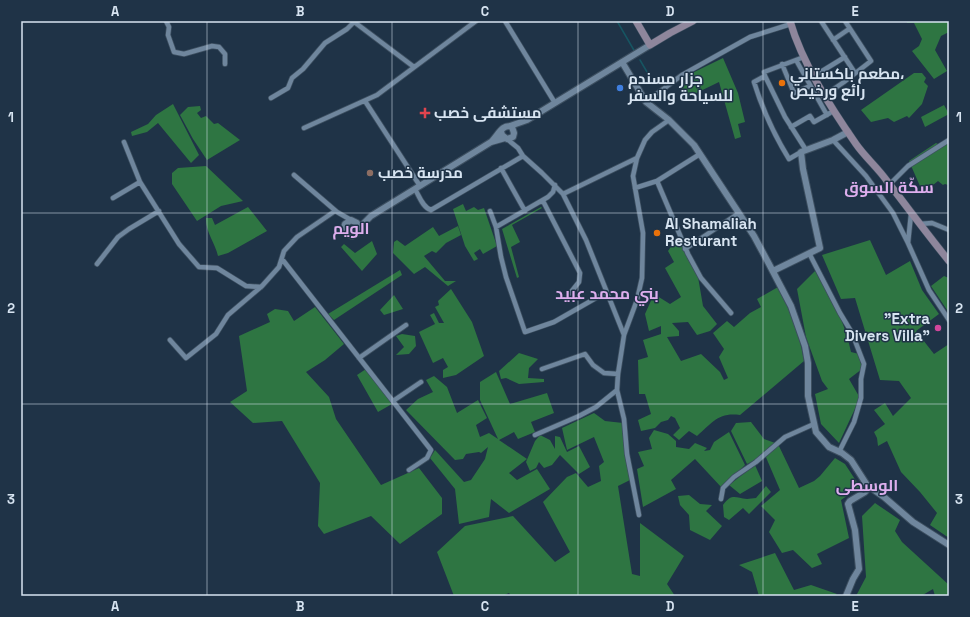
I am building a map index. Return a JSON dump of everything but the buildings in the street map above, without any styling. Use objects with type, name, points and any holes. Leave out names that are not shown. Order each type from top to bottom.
[{"type":"main road","points":[[636,21],[647,47],[670,32],[693,21]]},
{"type":"main road","points":[[791,23],[804,58],[848,132],[949,261]]},
{"type":"street","points":[[166,21],[169,27],[168,35],[174,52],[184,54],[212,46],[218,47],[225,54],[225,64]]},
{"type":"street","points":[[304,128],[377,95],[476,21]]},
{"type":"street","points":[[505,21],[555,103]]},
{"type":"street","points":[[821,21],[855,73]]},
{"type":"street","points":[[825,95],[871,61],[845,21]]},
{"type":"street","points":[[271,98],[288,88],[292,78],[303,69],[325,43],[347,29],[353,22],[414,67]]},
{"type":"street","points":[[646,102],[682,75],[750,37],[791,23]]},
{"type":"street","points":[[834,40],[850,29]]},
{"type":"street","points":[[336,211],[347,234],[352,236],[357,233],[359,228],[371,216],[491,142],[505,126],[510,126],[527,120],[647,47]]},
{"type":"street","points":[[814,76],[845,57]]},
{"type":"street","points":[[773,271],[820,248],[802,169],[804,151],[790,127],[764,72],[782,64],[804,58]]},
{"type":"street","points":[[796,60],[827,115]]},
{"type":"street","points":[[622,62],[646,102],[669,120],[694,145],[754,236],[773,271],[791,306],[805,346],[808,363],[808,396],[816,432],[829,447],[851,460],[867,485],[884,497],[913,522],[949,545]]},
{"type":"street","points":[[782,64],[794,93],[810,86]]},
{"type":"street","points":[[765,76],[754,82],[759,99],[774,135],[789,159],[848,132]]},
{"type":"street","points":[[366,100],[418,188],[424,206],[428,210],[431,210],[523,156]]},
{"type":"street","points":[[790,127],[810,116],[814,122],[835,110]]},
{"type":"street","points":[[491,142],[511,138],[527,120]]},
{"type":"street","points":[[639,515],[627,454],[624,419],[617,390],[624,335],[637,300],[642,272],[643,233],[633,176],[637,158],[645,140],[652,132],[669,120]]},
{"type":"street","points":[[510,126],[514,129],[518,148],[523,156],[563,194],[586,240],[624,335]]},
{"type":"street","points":[[501,131],[502,136],[518,148]]},
{"type":"street","points":[[832,140],[866,176],[892,213],[908,243],[928,290],[949,320]]},
{"type":"street","points":[[890,184],[908,166],[949,140]]},
{"type":"street","points":[[124,142],[140,182],[179,244],[199,267],[217,268],[246,286],[261,287]]},
{"type":"street","points":[[635,188],[657,181],[700,154]]},
{"type":"street","points":[[563,194],[637,158]]},
{"type":"street","points":[[501,168],[525,211]]},
{"type":"street","points":[[294,175],[336,211],[357,223],[359,228]]},
{"type":"street","points":[[657,181],[685,249],[701,278],[731,313]]},
{"type":"street","points":[[113,198],[140,182]]},
{"type":"street","points":[[496,227],[543,201],[553,192],[555,185]]},
{"type":"street","points":[[543,201],[580,273],[579,282],[567,297]]},
{"type":"street","points":[[97,264],[118,237],[159,211]]},
{"type":"street","points":[[170,340],[186,358],[216,334],[228,315],[261,287],[279,267],[284,251],[298,237],[336,211]]},
{"type":"street","points":[[490,211],[496,227],[506,277],[525,332],[554,322],[607,293]]},
{"type":"street","points":[[685,249],[739,213]]},
{"type":"street","points":[[908,243],[911,214]]},
{"type":"street","points":[[344,226],[347,222],[371,216]]},
{"type":"street","points":[[920,224],[932,223],[949,230]]},
{"type":"street","points":[[810,252],[840,313],[852,333],[864,364],[861,398],[854,422],[839,452]]},
{"type":"street","points":[[282,259],[431,450],[427,458],[410,470]]},
{"type":"street","points":[[359,358],[406,325]]},
{"type":"street","points":[[542,369],[585,354],[593,365],[604,373],[618,374]]},
{"type":"street","points":[[393,401],[421,382]]},
{"type":"street","points":[[535,435],[596,407],[617,390]]},
{"type":"street","points":[[721,499],[723,488],[734,477],[756,462],[785,437],[814,424]]},
{"type":"street","points":[[846,596],[853,579],[860,569],[855,530],[848,504],[850,501],[867,490],[867,485]]},
{"type":"green space","points":[[907,21],[949,21],[949,32],[941,36],[935,50],[947,71],[934,79],[912,51],[919,46],[922,39],[914,23],[907,23]]},
{"type":"green space","points":[[723,58],[738,93],[745,122],[738,124],[741,137],[735,139],[719,82],[686,98],[681,86],[684,77]]},
{"type":"green space","points":[[914,73],[922,73],[926,78],[924,82],[928,86],[922,104],[909,118],[907,116],[894,122],[888,118],[871,122],[861,110]]},
{"type":"green space","points":[[173,104],[199,155],[191,163],[158,123],[147,132],[132,136],[131,132],[148,124],[156,115]]},
{"type":"green space","points":[[944,105],[949,114],[925,127],[921,117]]},
{"type":"green space","points":[[200,106],[201,110],[197,113],[201,118],[206,116],[214,124],[218,123],[240,140],[207,160],[193,139],[180,115],[188,107]]},
{"type":"green space","points":[[949,142],[949,191],[947,189],[948,185],[943,185],[938,181],[923,193],[909,161],[936,143],[938,144],[927,155]]},
{"type":"green space","points":[[206,166],[243,201],[221,206],[197,221],[172,184],[172,173],[178,168]]},
{"type":"green space","points":[[463,204],[466,211],[474,207],[478,210],[484,208],[497,246],[483,254],[480,249],[474,253],[478,259],[474,261],[465,246],[453,209]]},
{"type":"green space","points":[[248,207],[267,231],[228,253],[218,256],[207,228],[206,218],[212,218],[215,225]]},
{"type":"green space","points":[[541,207],[542,208],[512,225],[520,242],[511,247],[519,277],[517,278],[502,229]]},
{"type":"green space","points":[[458,226],[461,235],[446,243],[436,253],[432,251],[424,256],[445,281],[456,281],[448,286],[425,267],[414,274],[393,253],[394,242],[397,240],[405,246],[433,227],[439,236]]},
{"type":"green space","points":[[677,238],[697,271],[703,306],[717,324],[710,331],[697,335],[688,322],[672,323],[679,331],[679,336],[667,337],[681,361],[701,354],[720,372],[724,380],[728,378],[719,357],[724,349],[713,333],[727,321],[734,327],[750,313],[761,307],[757,299],[778,287],[794,323],[804,361],[740,415],[726,415],[721,417],[711,423],[697,436],[689,431],[679,440],[673,435],[680,428],[675,418],[671,416],[668,420],[661,422],[655,428],[641,431],[638,420],[651,414],[645,394],[639,394],[638,360],[648,357],[643,340],[661,334],[661,326],[649,331],[645,314],[654,294],[670,304],[681,297],[665,268],[674,262],[668,251]]},
{"type":"green space","points":[[870,240],[886,275],[910,261],[922,290],[939,314],[916,331],[934,354],[949,344],[949,538],[930,525],[937,513],[901,472],[887,441],[878,446],[877,438],[874,432],[885,424],[874,410],[885,403],[893,416],[911,398],[899,381],[880,380],[855,298],[841,299],[822,255]]},
{"type":"green space","points":[[372,241],[377,254],[362,271],[341,247],[344,244],[355,253]]},
{"type":"green space","points":[[817,269],[841,320],[851,352],[859,354],[862,369],[849,379],[860,398],[839,443],[821,424],[815,394],[828,389],[822,381],[806,337],[797,289]]},
{"type":"green space","points":[[400,270],[402,275],[334,320],[328,314]]},
{"type":"green space","points":[[944,276],[949,278],[949,313],[931,286]]},
{"type":"green space","points":[[451,289],[472,322],[484,356],[456,375],[443,378],[443,370],[448,367],[443,358],[433,363],[419,332],[435,324],[430,315],[434,313],[439,323],[444,323],[435,307],[439,305],[438,301]]},
{"type":"green space","points":[[394,295],[403,309],[384,315],[380,310]]},
{"type":"green space","points":[[315,307],[344,344],[325,360],[306,372],[329,397],[336,419],[381,485],[419,468],[442,498],[442,514],[400,544],[371,516],[324,534],[318,526],[320,483],[282,421],[253,423],[230,402],[247,391],[239,336],[270,322],[267,314],[275,309],[288,311],[294,321]]},
{"type":"green space","points":[[402,334],[415,336],[416,346],[409,354],[396,355],[404,347],[396,336]]},
{"type":"green space","points":[[519,353],[538,359],[529,368],[528,378],[544,379],[544,382],[519,384],[506,378],[501,379],[499,371]]},
{"type":"green space","points":[[366,369],[392,404],[378,412],[357,375]]},
{"type":"green space","points":[[496,372],[510,404],[547,393],[554,413],[531,422],[535,432],[518,439],[514,432],[499,440],[527,459],[509,473],[517,480],[537,469],[550,489],[509,513],[491,499],[489,517],[459,524],[455,489],[430,458],[435,450],[464,482],[471,480],[485,459],[488,447],[481,453],[466,454],[463,459],[455,460],[406,410],[418,399],[433,392],[426,380],[434,376],[447,387],[457,413],[478,400],[487,418],[476,425],[480,437],[489,433],[498,439],[480,400],[480,382]]},
{"type":"green space","points":[[594,413],[605,421],[623,423],[632,479],[618,486],[632,574],[640,576],[640,523],[684,556],[667,584],[675,596],[511,596],[509,593],[502,596],[454,596],[437,552],[465,526],[513,516],[555,562],[570,552],[543,502],[567,477],[576,473],[588,487],[601,481],[599,466],[604,462],[594,437],[567,450],[562,428]]},
{"type":"green space","points":[[751,422],[764,439],[778,444],[799,488],[814,481],[820,476],[835,458],[845,464],[860,487],[841,500],[849,538],[817,554],[822,564],[812,568],[793,550],[782,553],[769,532],[775,520],[761,506],[780,490],[765,455],[747,464],[731,431],[736,423]]},
{"type":"green space","points":[[654,430],[668,434],[676,441],[676,447],[689,449],[695,443],[707,448],[704,451],[710,450],[714,442],[729,432],[745,465],[722,488],[695,459],[671,480],[676,489],[643,507],[637,469],[644,466],[638,452],[652,449],[649,438]]},
{"type":"green space","points":[[540,435],[550,440],[555,449],[555,436],[560,437],[567,452],[579,446],[590,467],[579,474],[560,455],[552,465],[544,468],[539,462],[536,468],[530,471],[526,462],[535,441]]},
{"type":"green space","points":[[755,465],[762,481],[740,494],[729,485]]},
{"type":"green space","points":[[766,486],[771,492],[749,514],[743,508],[729,520],[724,517],[723,505],[726,501],[734,497],[747,499],[756,498]]},
{"type":"green space","points":[[689,495],[700,504],[712,505],[706,511],[722,526],[710,540],[690,530],[689,515],[680,505],[678,496]]},
{"type":"green space","points":[[875,503],[900,520],[895,531],[902,542],[949,585],[949,596],[935,596],[933,589],[921,596],[856,596],[866,577],[862,516]]},
{"type":"green space","points":[[775,553],[794,590],[811,585],[837,594],[834,596],[759,596],[752,572],[739,565]]},
{"type":"waterway","points":[[617,21],[635,52]]},
{"type":"waterway","points":[[640,60],[647,72]]},
{"type":"place","name":"مطعم باكستاني، رائع ورخيص","points":[[782,83]]},
{"type":"place","name":"جزار مسندم للسياحة والسفر","points":[[620,88]]},
{"type":"place","name":"مستشفى خصب","points":[[425,113]]},
{"type":"place","name":"مدرسة خصب","points":[[370,173]]},
{"type":"place","name":"Al Shamaliah Resturant","points":[[657,233]]},
{"type":"place","name":"\"Extra Divers Villa\"","points":[[938,328]]},
{"type":"district","name":"سكّة السوق","points":[[889,187]]},
{"type":"district","name":"الويم","points":[[351,228]]},
{"type":"district","name":"بني محمد عبيد","points":[[607,293]]},
{"type":"district","name":"الوسطى","points":[[867,485]]}]
